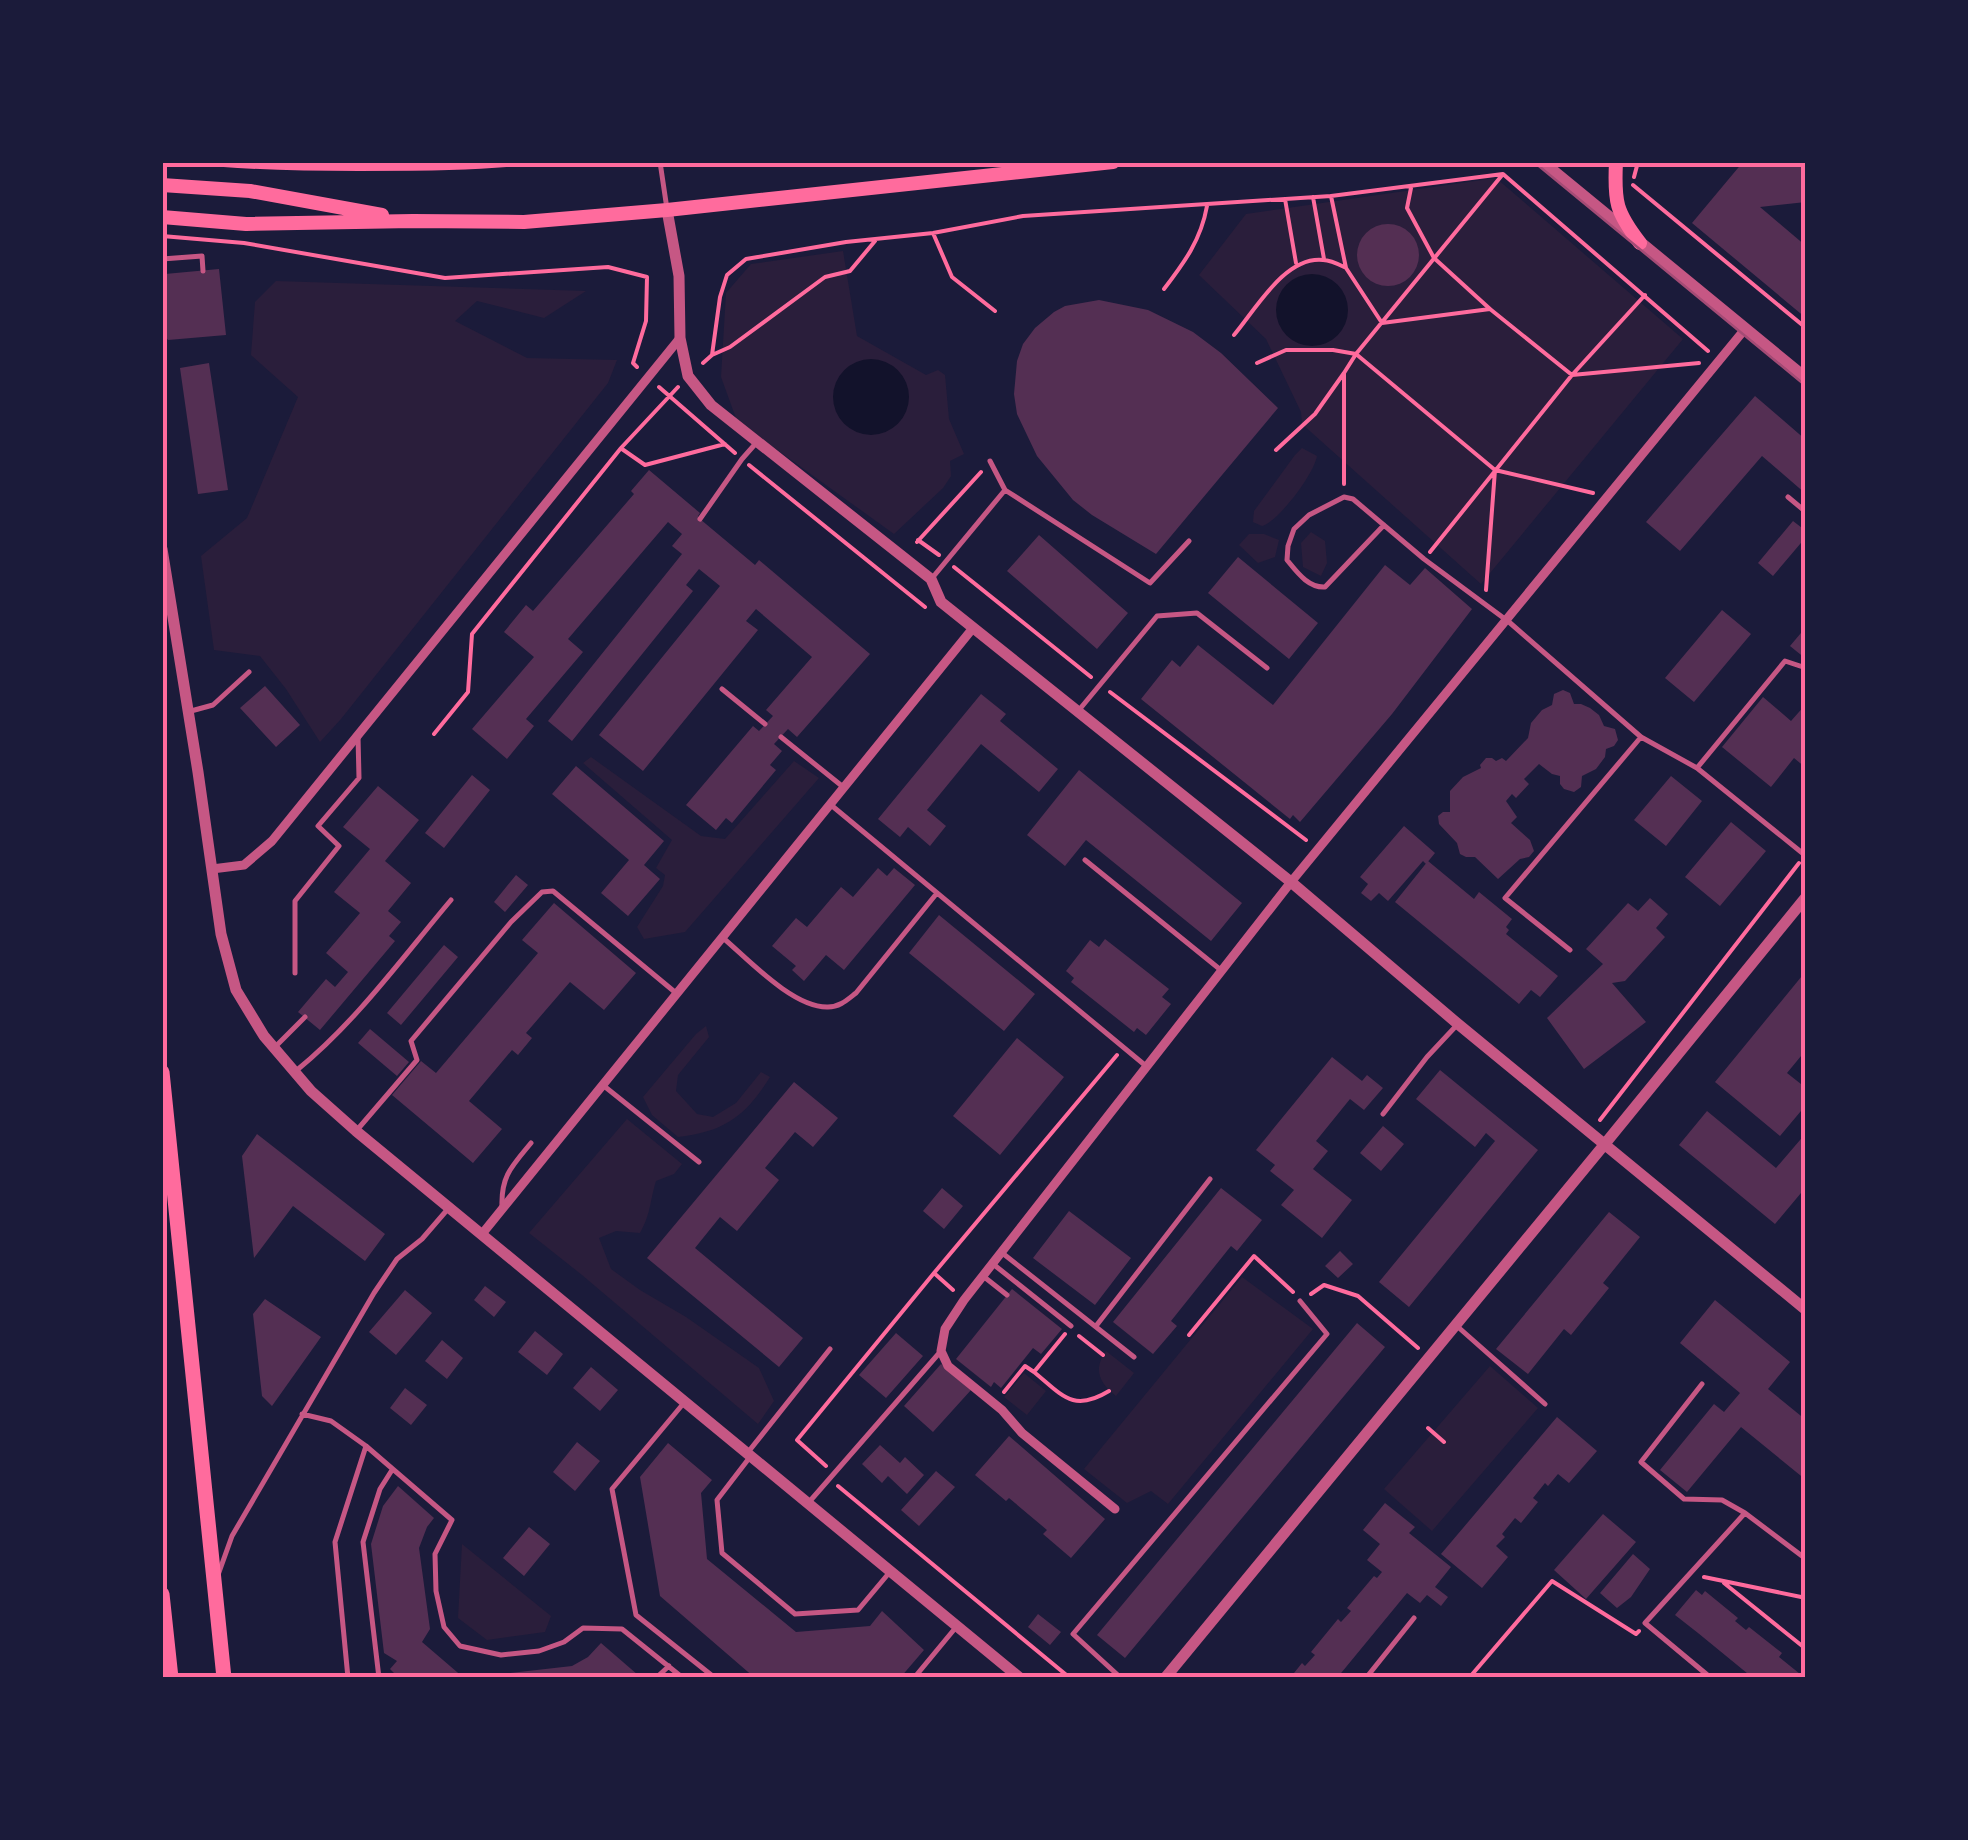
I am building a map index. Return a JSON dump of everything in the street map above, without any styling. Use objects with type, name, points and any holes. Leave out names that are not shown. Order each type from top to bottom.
[{"type":"highway","points":[[162,1072],[224,1678]]},
{"type":"highway","points":[[162,1594],[171,1678]]},
{"type":"main road","points":[[162,217],[246,224],[524,222],[1113,162]]},
{"type":"main road","points":[[1616,162],[1615,192],[1620,218],[1640,243]]},
{"type":"main road","points":[[162,185],[250,192],[413,220]]},
{"type":"street","points":[[1543,162],[1804,374]]},
{"type":"street","points":[[668,210],[679,276],[680,338],[688,376],[711,405],[931,580],[941,602],[1291,882],[1806,1310]]},
{"type":"street","points":[[1116,1508],[1022,1433],[1002,1410],[948,1366],[942,1350],[945,1329],[1291,882],[1745,329]]},
{"type":"street","points":[[212,869],[244,864],[272,841],[680,338]]},
{"type":"street","points":[[162,549],[221,934],[236,990],[264,1036],[311,1092],[356,1131],[1020,1678]]},
{"type":"street","points":[[482,1234],[973,628]]},
{"type":"street","points":[[1164,1678],[1806,897]]},
{"type":"lane","points":[[660,162],[668,210]]},
{"type":"lane","points":[[162,259],[202,256],[203,270]]},
{"type":"lane","points":[[700,519],[757,442]]},
{"type":"lane","points":[[990,461],[1004,490],[1150,583],[1189,541]]},
{"type":"lane","points":[[931,580],[1004,490]]},
{"type":"lane","points":[[1384,524],[1325,587],[1305,580],[1287,560],[1294,529],[1309,515],[1344,496],[1354,498],[1384,524],[1424,559],[1506,620],[1641,738],[1697,768],[1805,856]]},
{"type":"lane","points":[[1788,497],[1806,512]]},
{"type":"lane","points":[[1077,712],[1157,616],[1198,613],[1266,668]]},
{"type":"lane","points":[[1697,768],[1784,661],[1806,668]]},
{"type":"lane","points":[[188,712],[212,705],[249,672]]},
{"type":"lane","points":[[722,689],[765,724]]},
{"type":"lane","points":[[296,973],[295,901],[339,846],[318,826],[359,778],[358,734]]},
{"type":"lane","points":[[781,737],[842,786]]},
{"type":"lane","points":[[1570,950],[1505,898],[1641,738]]},
{"type":"lane","points":[[828,804],[1146,1066]]},
{"type":"lane","points":[[1085,860],[1222,971]]},
{"type":"lane","points":[[356,1131],[417,1060],[410,1042],[511,922],[542,892],[553,891],[676,994]]},
{"type":"lane","points":[[722,937],[786,991],[810,1004],[830,1008],[856,993],[937,892]]},
{"type":"lane","points":[[294,1072],[345,1026],[452,900]]},
{"type":"lane","points":[[274,1048],[305,1017]]},
{"type":"lane","points":[[1382,1114],[1426,1057],[1458,1024]]},
{"type":"lane","points":[[602,1084],[699,1162]]},
{"type":"lane","points":[[502,1210],[502,1186],[531,1143]]},
{"type":"lane","points":[[1096,1326],[1210,1180]]},
{"type":"lane","points":[[214,1587],[232,1536],[374,1292],[397,1259],[422,1239],[449,1208]]},
{"type":"lane","points":[[1001,1252],[1134,1357]]},
{"type":"lane","points":[[993,1264],[1071,1326]]},
{"type":"lane","points":[[983,1276],[1007,1295]]},
{"type":"lane","points":[[1121,1678],[1073,1634],[1327,1334],[1300,1301]]},
{"type":"lane","points":[[1456,1325],[1545,1404]]},
{"type":"lane","points":[[830,1349],[717,1500],[722,1553],[796,1614],[858,1610],[891,1571]]},
{"type":"lane","points":[[808,1503],[942,1350]]},
{"type":"lane","points":[[1702,1384],[1641,1462],[1684,1499],[1722,1500],[1806,1559]]},
{"type":"lane","points":[[685,1402],[612,1489],[636,1616],[714,1678]]},
{"type":"lane","points":[[302,1414],[331,1421],[452,1520],[435,1554],[436,1591],[444,1626],[460,1646],[501,1655],[540,1651],[564,1642],[583,1628],[622,1629],[683,1678]]},
{"type":"lane","points":[[348,1678],[335,1542],[366,1446]]},
{"type":"lane","points":[[379,1678],[363,1542],[380,1489],[392,1470]]},
{"type":"lane","points":[[1711,1678],[1646,1623],[1744,1513]]},
{"type":"lane","points":[[1366,1678],[1414,1618]]},
{"type":"lane","points":[[914,1678],[957,1626]]},
{"type":"lane","points":[[656,1678],[669,1666]]},
{"type":"path","points":[[188,162],[252,168],[488,168],[538,162]]},
{"type":"path","points":[[1638,162],[1632,184],[1806,328]]},
{"type":"path","points":[[1276,450],[1315,414],[1356,354],[1503,174]]},
{"type":"path","points":[[712,355],[724,286],[728,275],[746,259],[1023,216],[1331,196],[1503,174],[1719,361]]},
{"type":"path","points":[[1412,187],[1407,208],[1434,258],[1572,375],[1719,361]]},
{"type":"path","points":[[1331,196],[1346,268],[1382,324]]},
{"type":"path","points":[[1313,197],[1324,260]]},
{"type":"path","points":[[1285,200],[1296,264]]},
{"type":"path","points":[[1164,289],[1190,255],[1204,226],[1208,206]]},
{"type":"path","points":[[933,233],[952,277],[995,310]]},
{"type":"path","points":[[162,236],[244,243],[445,278],[608,266],[647,277]]},
{"type":"path","points":[[434,734],[468,692],[472,634],[621,448],[712,355],[730,347],[825,276],[850,271],[875,241]]},
{"type":"path","points":[[1234,335],[1296,264],[1324,260],[1346,268]]},
{"type":"path","points":[[1424,559],[1572,375],[1645,295]]},
{"type":"path","points":[[1382,324],[1490,309]]},
{"type":"path","points":[[1257,362],[1286,350],[1356,354],[1496,470],[1608,496]]},
{"type":"path","points":[[1344,374],[1344,496]]},
{"type":"path","points":[[621,448],[645,465],[725,444]]},
{"type":"path","points":[[890,578],[918,540],[990,461]]},
{"type":"path","points":[[1485,604],[1496,470]]},
{"type":"path","points":[[918,540],[1100,685],[1318,849]]},
{"type":"path","points":[[1590,1133],[1805,856]]},
{"type":"path","points":[[1070,1678],[838,1485],[834,1473],[797,1440],[1124,1048]]},
{"type":"path","points":[[1189,1335],[1254,1256],[1300,1301],[1324,1285],[1358,1296],[1429,1357]]},
{"type":"path","points":[[934,1273],[964,1300]]},
{"type":"path","points":[[1034,1372],[1070,1328],[1103,1355]]},
{"type":"path","points":[[1004,1392],[1026,1366],[1068,1400],[1082,1402],[1110,1391]]},
{"type":"path","points":[[1428,1428],[1444,1442]]},
{"type":"path","points":[[1689,1574],[1806,1598]]},
{"type":"path","points":[[1720,1580],[1806,1649]]},
{"type":"path","points":[[1469,1678],[1552,1581],[1636,1634],[1646,1623]]},
{"type":"shaded area","points":[[1496,178],[1683,339],[1481,584],[1302,424],[1301,412],[1266,339],[1199,275],[1246,214]]},
{"type":"shaded area","points":[[843,251],[857,336],[926,375],[938,370],[945,375],[949,419],[964,454],[950,461],[951,476],[943,488],[894,534],[737,421],[721,377],[726,293],[751,264]]},
{"type":"shaded area","points":[[1312,274],[1337,285],[1348,310],[1337,335],[1312,346],[1287,335],[1276,310],[1287,285]]},
{"type":"shaded area","points":[[276,281],[586,291],[544,318],[477,301],[455,321],[527,358],[617,360],[608,383],[320,742],[260,656],[214,650],[201,556],[247,518],[298,397],[251,355],[255,302]]},
{"type":"shaded area","points":[[871,359],[898,370],[909,397],[898,424],[871,435],[844,424],[833,397],[844,370]]},
{"type":"shaded area","points":[[1302,448],[1317,456],[1303,485],[1269,522],[1262,526],[1253,522],[1254,511]]},
{"type":"shaded area","points":[[1311,532],[1325,541],[1327,563],[1321,576],[1303,567],[1301,543]]},
{"type":"shaded area","points":[[1249,534],[1279,540],[1275,557],[1258,563],[1239,545]]},
{"type":"shaded area","points":[[591,757],[701,836],[725,839],[794,761],[819,778],[685,932],[644,939],[637,927],[663,886],[665,875],[656,868],[672,840],[583,763]]},
{"type":"shaded area","points":[[706,1026],[709,1037],[678,1075],[676,1091],[697,1114],[713,1117],[736,1103],[761,1072],[770,1077],[752,1102],[732,1120],[708,1131],[678,1137],[652,1115],[643,1097]]},
{"type":"shaded area","points":[[627,1119],[682,1164],[674,1174],[656,1181],[640,1233],[616,1231],[599,1238],[611,1269],[759,1368],[774,1401],[758,1424],[529,1233]]},
{"type":"shaded area","points":[[1242,1277],[1313,1329],[1168,1504],[1151,1491],[1127,1503],[1084,1469]]},
{"type":"shaded area","points":[[1106,1351],[1134,1373],[1116,1396],[1100,1375]]},
{"type":"shaded area","points":[[1490,1366],[1538,1408],[1432,1531],[1384,1489]]},
{"type":"shaded area","points":[[1024,1373],[1046,1391],[1027,1415],[1004,1397]]},
{"type":"shaded area","points":[[462,1544],[551,1616],[545,1632],[487,1640],[458,1618]]},
{"type":"building","points":[[1743,162],[1806,162],[1806,202],[1760,207],[1806,246],[1806,318],[1692,223]]},
{"type":"building","points":[[1388,224],[1410,233],[1419,255],[1410,277],[1388,286],[1366,277],[1357,255],[1366,233]]},
{"type":"building","points":[[219,269],[226,335],[168,340],[162,332],[165,274]]},
{"type":"building","points":[[1099,300],[1148,310],[1193,332],[1221,353],[1278,408],[1156,554],[1073,500],[1037,456],[1017,414],[1014,394],[1023,344],[1054,312]]},
{"type":"building","points":[[209,363],[228,490],[198,494],[180,368]]},
{"type":"building","points":[[1755,396],[1806,440],[1806,494],[1762,456],[1680,551],[1646,522]]},
{"type":"building","points":[[649,470],[755,565],[759,560],[870,654],[797,737],[788,729],[774,744],[782,751],[770,765],[776,770],[732,823],[726,818],[716,830],[686,805],[753,726],[759,731],[773,716],[766,710],[812,657],[756,609],[746,621],[758,630],[643,771],[599,735],[720,586],[699,569],[686,585],[693,591],[572,741],[548,721],[682,554],[672,546],[682,534],[668,522],[568,639],[583,652],[526,719],[534,726],[507,759],[472,729],[534,657],[504,632],[526,605],[533,611],[634,494],[631,491]]},
{"type":"building","points":[[1793,521],[1806,531],[1806,537],[1773,576],[1758,563]]},
{"type":"building","points":[[1039,535],[1128,613],[1097,649],[1007,571]]},
{"type":"building","points":[[1238,557],[1318,623],[1289,659],[1208,593]]},
{"type":"building","points":[[1385,565],[1410,585],[1425,568],[1472,609],[1392,714],[1300,822],[1293,815],[1290,819],[1141,699],[1172,660],[1180,667],[1198,645],[1273,705]]},
{"type":"building","points":[[1722,610],[1751,634],[1694,702],[1665,678]]},
{"type":"building","points":[[1806,627],[1806,659],[1790,646]]},
{"type":"building","points":[[265,686],[300,725],[276,747],[240,708]]},
{"type":"building","points":[[1563,690],[1570,693],[1574,704],[1590,708],[1604,726],[1615,729],[1618,740],[1606,749],[1596,769],[1582,776],[1581,787],[1574,792],[1564,789],[1560,776],[1539,764],[1524,779],[1529,784],[1516,798],[1512,794],[1506,801],[1517,817],[1511,823],[1530,840],[1534,851],[1498,879],[1475,857],[1460,854],[1457,843],[1439,824],[1438,816],[1450,812],[1450,791],[1463,777],[1481,768],[1486,758],[1506,761],[1528,738],[1531,723],[1552,705],[1554,694]]},
{"type":"building","points":[[981,694],[1006,714],[1000,721],[1058,769],[1039,792],[981,744],[927,810],[946,826],[930,846],[908,827],[900,837],[878,819]]},
{"type":"building","points":[[1763,697],[1791,721],[1806,704],[1806,768],[1794,758],[1771,787],[1722,747]]},
{"type":"building","points":[[576,766],[664,841],[644,865],[660,879],[628,916],[601,893],[629,860],[552,794]]},
{"type":"building","points":[[1079,770],[1242,903],[1211,941],[1086,840],[1065,866],[1027,835]]},
{"type":"building","points":[[472,775],[490,790],[444,848],[425,833]]},
{"type":"building","points":[[1671,776],[1702,801],[1666,846],[1634,820]]},
{"type":"building","points":[[378,786],[419,820],[385,861],[411,883],[388,911],[401,922],[389,936],[395,941],[320,1030],[298,1012],[326,979],[335,987],[348,972],[326,953],[360,913],[334,892],[370,849],[343,827]]},
{"type":"building","points":[[1731,822],[1766,851],[1720,906],[1685,877]]},
{"type":"building","points":[[1404,826],[1435,853],[1388,901],[1379,893],[1371,901],[1361,893],[1368,884],[1360,877]]},
{"type":"building","points":[[1428,861],[1474,899],[1479,892],[1512,919],[1506,934],[1558,976],[1540,997],[1531,990],[1519,1004],[1395,902]]},
{"type":"building","points":[[878,868],[887,876],[894,868],[915,885],[844,970],[826,955],[804,981],[792,970],[796,966],[772,946],[796,918],[807,927],[841,887],[853,897]]},
{"type":"building","points":[[516,875],[528,885],[505,912],[494,902]]},
{"type":"building","points":[[1650,898],[1668,914],[1656,928],[1665,937],[1625,981],[1612,983],[1646,1022],[1584,1069],[1547,1018],[1603,964],[1586,949],[1628,903],[1638,911]]},
{"type":"building","points":[[554,903],[636,973],[604,1010],[570,982],[526,1033],[532,1038],[518,1055],[512,1050],[469,1101],[502,1129],[473,1163],[392,1095],[421,1061],[436,1073],[538,953],[522,940]]},
{"type":"building","points":[[939,915],[1035,994],[1004,1031],[909,953]]},
{"type":"building","points":[[1105,939],[1169,989],[1162,997],[1171,1004],[1146,1035],[1137,1028],[1134,1032],[1071,982],[1074,978],[1066,971],[1090,940],[1099,947]]},
{"type":"building","points":[[444,945],[458,957],[401,1025],[387,1013]]},
{"type":"building","points":[[1806,971],[1806,1050],[1787,1073],[1806,1088],[1806,1105],[1780,1136],[1715,1082]]},
{"type":"building","points":[[370,1029],[409,1062],[397,1076],[358,1043]]},
{"type":"building","points":[[1017,1038],[1064,1077],[1000,1155],[953,1116]]},
{"type":"building","points":[[1332,1057],[1362,1081],[1367,1075],[1383,1088],[1364,1110],[1350,1099],[1316,1141],[1328,1151],[1313,1169],[1352,1200],[1322,1238],[1281,1205],[1294,1190],[1270,1171],[1275,1165],[1256,1150]]},
{"type":"building","points":[[1440,1070],[1538,1150],[1409,1307],[1379,1282],[1495,1141],[1486,1133],[1475,1147],[1416,1099]]},
{"type":"building","points":[[794,1082],[838,1118],[813,1147],[795,1132],[765,1168],[779,1180],[737,1231],[720,1217],[695,1248],[803,1338],[779,1367],[647,1258]]},
{"type":"building","points":[[1707,1111],[1776,1168],[1806,1133],[1806,1187],[1775,1224],[1679,1145]]},
{"type":"building","points":[[1383,1126],[1404,1144],[1381,1171],[1360,1153]]},
{"type":"building","points":[[257,1134],[385,1234],[365,1261],[293,1206],[254,1258],[242,1156]]},
{"type":"building","points":[[942,1188],[963,1206],[944,1229],[923,1211]]},
{"type":"building","points":[[1221,1188],[1262,1220],[1237,1251],[1231,1246],[1171,1321],[1177,1326],[1153,1354],[1113,1322]]},
{"type":"building","points":[[1069,1211],[1131,1258],[1095,1305],[1033,1258]]},
{"type":"building","points":[[1609,1212],[1640,1237],[1603,1283],[1609,1288],[1571,1335],[1564,1329],[1528,1374],[1496,1349]]},
{"type":"building","points":[[1340,1251],[1353,1264],[1338,1278],[1325,1266]]},
{"type":"building","points":[[485,1286],[506,1302],[494,1317],[474,1300]]},
{"type":"building","points":[[1012,1289],[1062,1329],[1041,1354],[1033,1348],[1001,1388],[994,1382],[991,1387],[956,1359]]},
{"type":"building","points":[[405,1290],[432,1313],[396,1355],[369,1332]]},
{"type":"building","points":[[265,1299],[321,1337],[272,1406],[262,1396],[253,1314]]},
{"type":"building","points":[[1715,1300],[1790,1362],[1768,1389],[1806,1420],[1806,1480],[1741,1427],[1687,1492],[1660,1470],[1714,1404],[1724,1412],[1740,1393],[1680,1343]]},
{"type":"building","points":[[1357,1323],[1385,1347],[1125,1658],[1097,1635]]},
{"type":"building","points":[[535,1331],[563,1354],[547,1375],[518,1352]]},
{"type":"building","points":[[896,1333],[923,1356],[886,1398],[859,1375]]},
{"type":"building","points":[[442,1340],[463,1358],[447,1379],[425,1361]]},
{"type":"building","points":[[941,1364],[971,1390],[933,1432],[904,1406]]},
{"type":"building","points":[[591,1367],[618,1390],[600,1411],[573,1388]]},
{"type":"building","points":[[405,1388],[427,1405],[411,1425],[390,1408]]},
{"type":"building","points":[[1557,1417],[1597,1451],[1569,1483],[1558,1474],[1548,1486],[1545,1483],[1533,1498],[1538,1502],[1521,1523],[1515,1518],[1496,1546],[1508,1557],[1482,1588],[1441,1554]]},
{"type":"building","points":[[1009,1436],[1105,1519],[1071,1558],[1043,1534],[1047,1530],[975,1475]]},
{"type":"building","points":[[577,1442],[600,1461],[575,1491],[553,1472]]},
{"type":"building","points":[[668,1443],[712,1480],[701,1493],[707,1559],[796,1632],[870,1626],[882,1611],[924,1650],[900,1678],[755,1678],[660,1596],[640,1477]]},
{"type":"building","points":[[880,1445],[900,1463],[905,1457],[924,1475],[907,1494],[888,1476],[882,1483],[862,1464]]},
{"type":"building","points":[[936,1471],[955,1487],[919,1526],[901,1510]]},
{"type":"building","points":[[398,1486],[434,1518],[419,1548],[430,1629],[422,1642],[464,1678],[399,1678],[390,1669],[397,1661],[384,1653],[371,1544],[383,1506]]},
{"type":"building","points":[[1385,1503],[1415,1527],[1409,1533],[1451,1567],[1435,1587],[1448,1597],[1441,1606],[1427,1595],[1420,1603],[1407,1593],[1337,1678],[1290,1678],[1315,1655],[1311,1652],[1338,1619],[1341,1622],[1351,1611],[1347,1608],[1374,1576],[1377,1578],[1382,1572],[1367,1560],[1380,1544],[1363,1530]]},
{"type":"building","points":[[1603,1514],[1636,1542],[1586,1599],[1554,1570]]},
{"type":"building","points":[[529,1527],[550,1544],[524,1576],[503,1558]]},
{"type":"building","points":[[1633,1554],[1650,1569],[1631,1597],[1617,1608],[1600,1593]]},
{"type":"building","points":[[1696,1590],[1702,1595],[1705,1591],[1738,1618],[1735,1621],[1746,1630],[1749,1627],[1782,1653],[1779,1657],[1805,1678],[1753,1678],[1675,1615]]},
{"type":"building","points":[[1038,1614],[1061,1632],[1050,1645],[1028,1627]]},
{"type":"building","points":[[601,1643],[638,1675],[636,1678],[492,1675],[572,1666]]},
{"type":"tram line","points":[[1534,162],[1806,386]]}]
